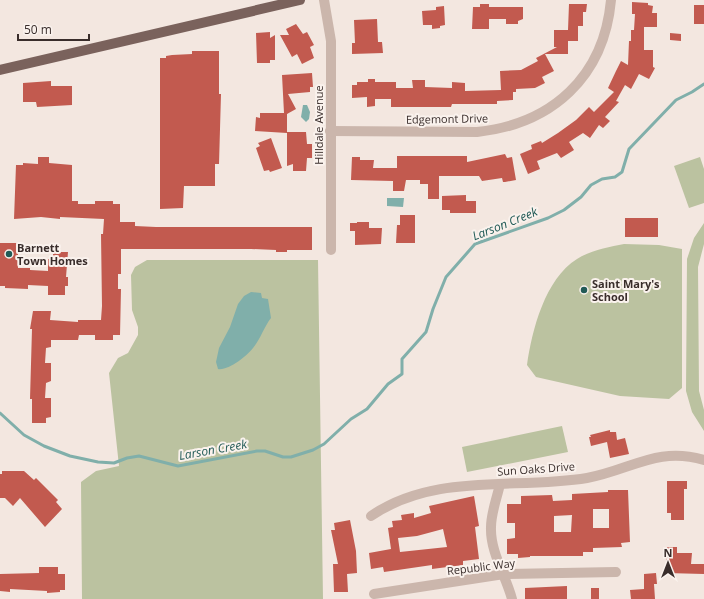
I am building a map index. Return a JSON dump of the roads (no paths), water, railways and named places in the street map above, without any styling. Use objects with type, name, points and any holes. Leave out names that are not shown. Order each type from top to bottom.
[{"type":"main road","points":[[0,70],[300,0]]},
{"type":"street","name":"Hilldale Avenue","points":[[324,0],[331,41],[331,250]]},
{"type":"street","name":"Edgemont Drive","points":[[330,131],[477,132],[515,125],[540,115],[566,95],[589,68],[604,35],[611,0]]},
{"type":"street","name":"Sun Oaks Drive","points":[[371,516],[380,510],[411,497],[437,490],[476,484],[500,484],[587,478],[672,454],[691,456],[704,460]]},
{"type":"street","points":[[500,484],[491,528],[498,562],[504,574],[512,599]]},
{"type":"street","name":"Republic Way","points":[[374,594],[504,574],[616,572]]},
{"type":"water","points":[[303,105],[307,105],[310,112],[309,119],[306,122],[301,117]]},
{"type":"water","points":[[387,198],[404,198],[403,207],[387,206]]},
{"type":"water","points":[[251,292],[261,293],[262,298],[268,299],[271,318],[255,345],[246,355],[227,368],[218,369],[216,362],[219,348],[230,327],[238,304],[244,296]]},
{"type":"waterway","name":"Larson Creek","points":[[0,413],[24,435],[44,446],[70,456],[98,462],[114,463],[127,458],[139,456],[178,466],[257,451],[265,451],[283,457],[291,457],[313,450],[324,444],[351,419],[367,409],[388,384],[402,374],[402,359],[426,332],[433,309],[446,277],[475,244],[548,218],[564,210],[581,197],[591,185],[602,179],[615,177],[622,172],[629,149],[676,100],[704,84]]},
{"type":"place","name":"Barnett Town Homes","points":[[9,254]]},
{"type":"place","name":"Saint Mary's School","points":[[584,290]]}]
